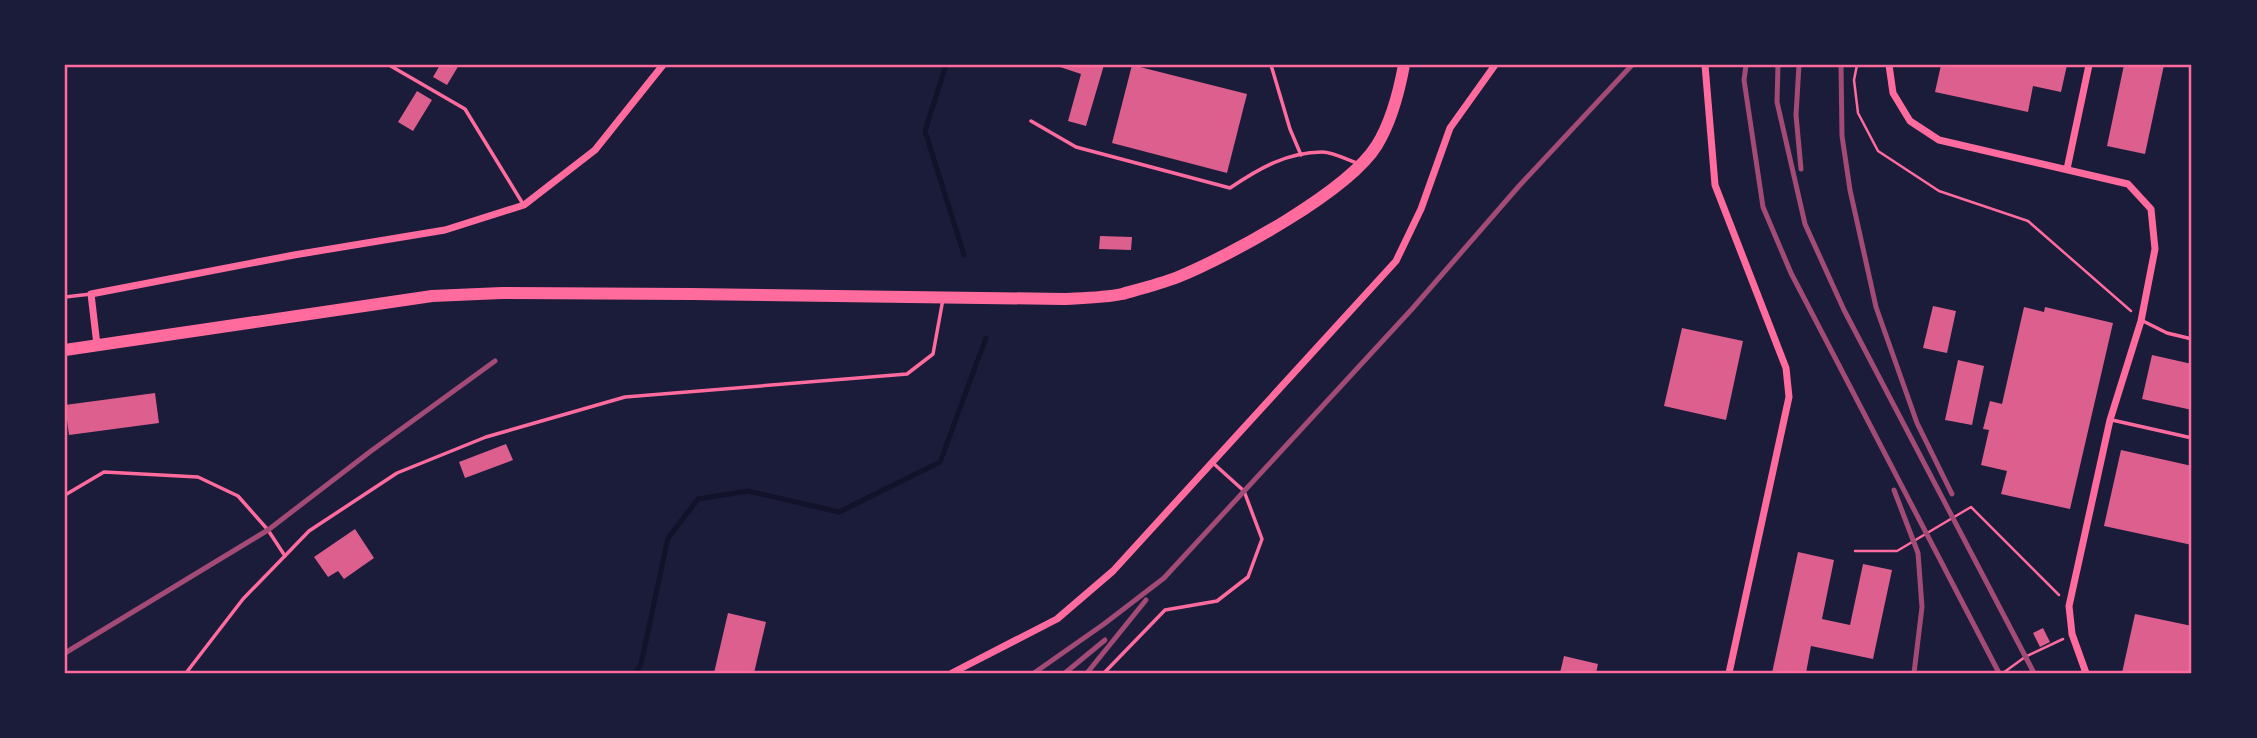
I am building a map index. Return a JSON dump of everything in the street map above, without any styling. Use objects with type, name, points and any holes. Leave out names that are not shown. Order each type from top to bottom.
[{"type":"main road","points":[[65,350],[432,296],[502,293],[691,293],[1074,299],[1120,294],[1178,277],[1247,242],[1305,209],[1361,164],[1376,147],[1387,124],[1404,65]]},
{"type":"street","points":[[97,345],[90,294],[294,255],[445,230],[524,205],[595,150],[663,65]]},
{"type":"street","points":[[952,673],[1057,619],[1113,570],[1396,261],[1421,209],[1450,128],[1495,65]]},
{"type":"street","points":[[1705,65],[1715,185],[1786,368],[1789,397],[1729,673]]},
{"type":"street","points":[[1889,65],[1893,93],[1910,121],[1939,140],[2128,184],[2151,209],[2155,249],[2141,321],[2110,420],[2069,606],[2072,634],[2086,673]]},
{"type":"street","points":[[2067,169],[2089,65]]},
{"type":"lane","points":[[389,65],[465,109],[524,205]]},
{"type":"lane","points":[[1271,65],[1286,117],[1301,155]]},
{"type":"lane","points":[[1031,121],[1076,147],[1230,188],[1265,164],[1301,155],[1324,151],[1361,164]]},
{"type":"lane","points":[[65,297],[90,294]]},
{"type":"lane","points":[[186,673],[243,599],[309,531],[397,473],[486,437],[625,397],[906,374],[933,354],[943,297]]},
{"type":"lane","points":[[2141,321],[2167,333],[2192,339]]},
{"type":"lane","points":[[2110,420],[2192,438]]},
{"type":"lane","points":[[1104,673],[1165,610],[1217,601],[1248,577],[1262,539],[1244,491],[1212,462]]},
{"type":"lane","points":[[65,495],[104,472],[198,477],[238,496],[268,530],[285,555]]},
{"type":"path","points":[[1857,65],[1854,80],[1858,113],[1878,151],[1939,191],[2028,221],[2141,321]]},
{"type":"path","points":[[1855,551],[1897,551],[1971,507],[2069,606]]},
{"type":"path","points":[[2003,673],[2025,657],[2072,634]]},
{"type":"building","points":[[440,65],[459,65],[447,85],[433,77]]},
{"type":"building","points":[[1054,65],[1104,65],[1086,126],[1068,121],[1081,74]]},
{"type":"building","points":[[1132,65],[1247,94],[1227,173],[1112,143]]},
{"type":"building","points":[[1941,65],[2067,65],[2061,92],[2033,86],[2028,112],[1935,92]]},
{"type":"building","points":[[2124,65],[2164,65],[2145,154],[2107,146]]},
{"type":"building","points":[[417,91],[432,100],[413,131],[398,122]]},
{"type":"building","points":[[1100,236],[1132,237],[1131,250],[1099,249]]},
{"type":"building","points":[[1933,306],[1956,311],[1947,353],[1923,348]]},
{"type":"building","points":[[2024,307],[2044,312],[2045,307],[2113,323],[2070,509],[2001,494],[2007,471],[1981,465],[1989,430],[1983,429],[1990,401],[2002,404]]},
{"type":"building","points":[[1682,328],[1743,341],[1726,420],[1664,406]]},
{"type":"building","points":[[2152,355],[2192,364],[2192,410],[2142,399]]},
{"type":"building","points":[[1958,360],[1984,366],[1972,425],[1945,420]]},
{"type":"building","points":[[155,393],[159,423],[69,435],[65,405]]},
{"type":"building","points":[[506,444],[513,460],[465,478],[459,462]]},
{"type":"building","points":[[2121,450],[2192,466],[2192,545],[2104,526]]},
{"type":"building","points":[[355,529],[374,558],[344,579],[338,571],[328,577],[314,557]]},
{"type":"building","points":[[1798,552],[1834,560],[1822,619],[1850,625],[1863,564],[1892,570],[1873,659],[1811,646],[1806,673],[1772,673]]},
{"type":"building","points":[[728,613],[766,622],[754,673],[714,673]]},
{"type":"building","points":[[2135,614],[2192,626],[2192,673],[2122,673]]},
{"type":"building","points":[[2043,628],[2050,642],[2040,647],[2033,633]]},
{"type":"building","points":[[1564,656],[1598,664],[1596,673],[1560,673]]},
{"type":"waterway","points":[[946,65],[925,131],[964,255]]},
{"type":"waterway","points":[[636,673],[641,664],[668,538],[698,499],[748,491],[839,512],[940,462],[986,338]]},
{"type":"railway","points":[[1034,673],[1164,578],[1632,65]]},
{"type":"railway","points":[[1746,65],[1744,80],[1763,207],[1791,273],[1999,673]]},
{"type":"railway","points":[[1778,65],[1777,102],[1805,224],[1844,310],[2034,673]]},
{"type":"railway","points":[[1799,65],[1796,115],[1801,169]]},
{"type":"railway","points":[[1841,65],[1842,136],[1850,190],[1876,307],[1917,423],[1952,494]]},
{"type":"railway","points":[[65,653],[268,530],[495,361]]},
{"type":"railway","points":[[1894,490],[1918,553],[1922,607],[1914,673]]},
{"type":"railway","points":[[1087,673],[1146,600]]},
{"type":"railway","points":[[1065,673],[1105,640]]}]
